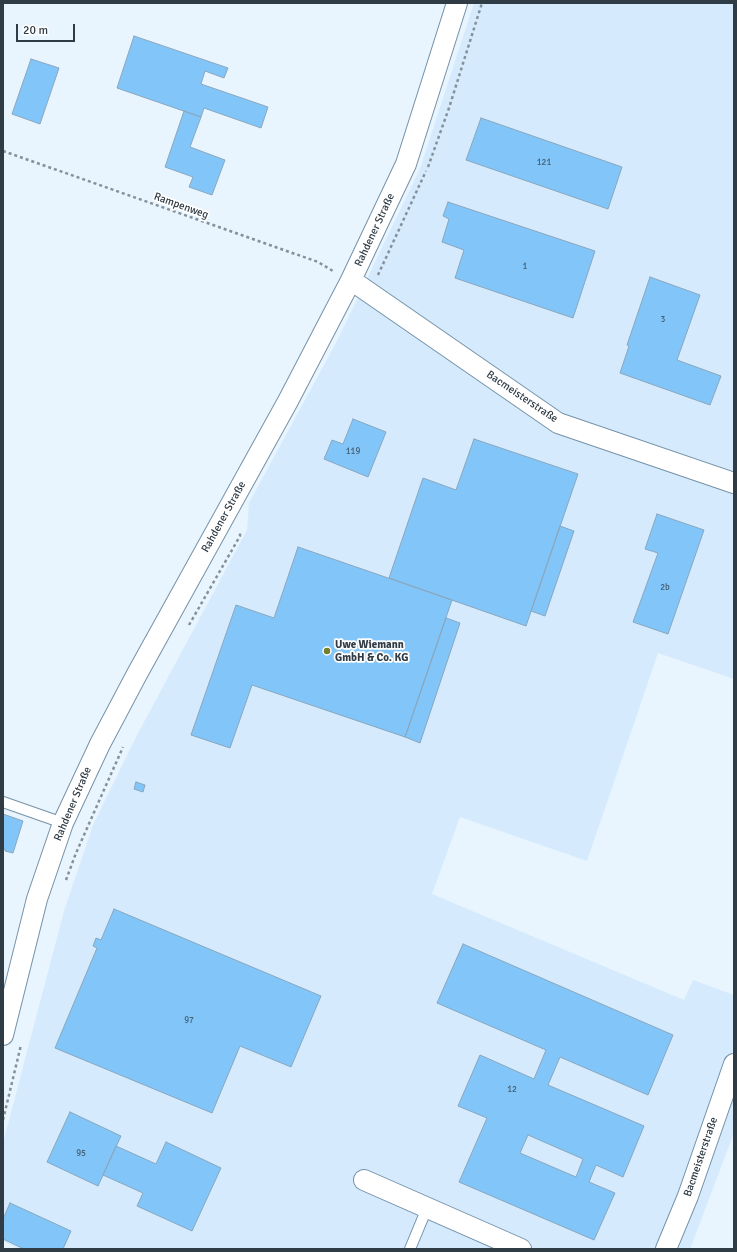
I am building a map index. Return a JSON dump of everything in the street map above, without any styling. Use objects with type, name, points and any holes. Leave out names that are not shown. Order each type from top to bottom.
[{"type":"street","name":"Rahdener Straße","points":[[3,1035],[37,899],[63,823],[100,744],[137,674],[288,401],[351,280],[406,164],[457,3]]},
{"type":"street","name":"Bacmeisterstraße","points":[[351,280],[558,423],[734,483]]},
{"type":"street","name":"Bacmeisterstraße","points":[[666,1249],[688,1196],[734,1064]]},
{"type":"street","points":[[364,1180],[520,1249]]},
{"type":"lane","points":[[3,802],[63,823]]},
{"type":"lane","points":[[410,1249],[427,1208]]},
{"type":"path","name":"Rampenweg","points":[[3,151],[318,262],[351,280]]},
{"type":"path","points":[[189,626],[240,536],[240,528]]},
{"type":"path","points":[[66,882],[76,853],[124,744]]},
{"type":"path","points":[[3,1120],[23,1038]]},
{"type":"shaded area","points":[[474,3],[734,3],[734,679],[658,653],[587,861],[460,817],[432,894],[684,1000],[693,980],[734,995],[734,1133],[690,1249],[19,1249],[3,1241],[3,1143],[64,911],[93,825],[136,737],[247,530],[249,503],[337,341],[420,169]]},
{"type":"building","points":[[134,36],[228,68],[224,78],[205,71],[201,84],[268,107],[261,128],[204,108],[201,117],[117,88]]},
{"type":"building","points":[[31,59],[59,68],[40,124],[12,114]]},
{"type":"building","points":[[184,111],[201,117],[190,147],[225,160],[212,195],[189,187],[193,177],[165,167]]},
{"type":"building","points":[[481,118],[622,167],[608,209],[466,160]]},
{"type":"building","points":[[448,202],[595,251],[573,318],[455,278],[464,250],[442,242],[449,219],[443,216]]},
{"type":"building","points":[[650,277],[700,295],[677,360],[721,376],[710,405],[620,373],[629,346],[627,345]]},
{"type":"building","points":[[353,419],[386,432],[368,477],[324,459],[332,440],[343,444]]},
{"type":"building","points":[[474,439],[578,474],[526,626],[389,578],[423,478],[456,490]]},
{"type":"building","points":[[657,514],[704,530],[668,634],[633,622],[658,553],[645,549]]},
{"type":"building","points":[[560,526],[574,531],[545,616],[531,611]]},
{"type":"building","name":"Uwe Wiemann GmbH & Co. KG","points":[[298,547],[452,600],[405,737],[252,685],[230,748],[191,735],[236,605],[274,618]]},
{"type":"building","points":[[446,618],[460,623],[420,743],[405,737]]},
{"type":"building","points":[[136,782],[145,785],[143,792],[134,789]]},
{"type":"building","points":[[3,814],[23,821],[13,853],[3,849]]},
{"type":"building","points":[[114,909],[321,996],[291,1067],[240,1046],[212,1113],[55,1048],[97,948],[93,946],[96,938],[101,940]]},
{"type":"building","points":[[463,944],[673,1035],[648,1095],[560,1057],[548,1085],[644,1126],[623,1177],[596,1165],[589,1182],[615,1193],[594,1240],[459,1182],[487,1118],[458,1106],[480,1055],[534,1079],[546,1050],[437,1003]],"holes":[[[528,1135],[583,1159],[576,1177],[520,1153]]]},
{"type":"building","points":[[70,1112],[121,1136],[98,1186],[47,1162]]},
{"type":"building","points":[[166,1142],[221,1168],[192,1231],[137,1206],[143,1193],[103,1175],[116,1146],[156,1164]]},
{"type":"building","points":[[10,1203],[71,1231],[63,1249],[24,1249],[3,1239],[3,1219]]},
{"type":"place","name":"Uwe Wiemann GmbH & Co. KG","points":[[327,651]]}]
